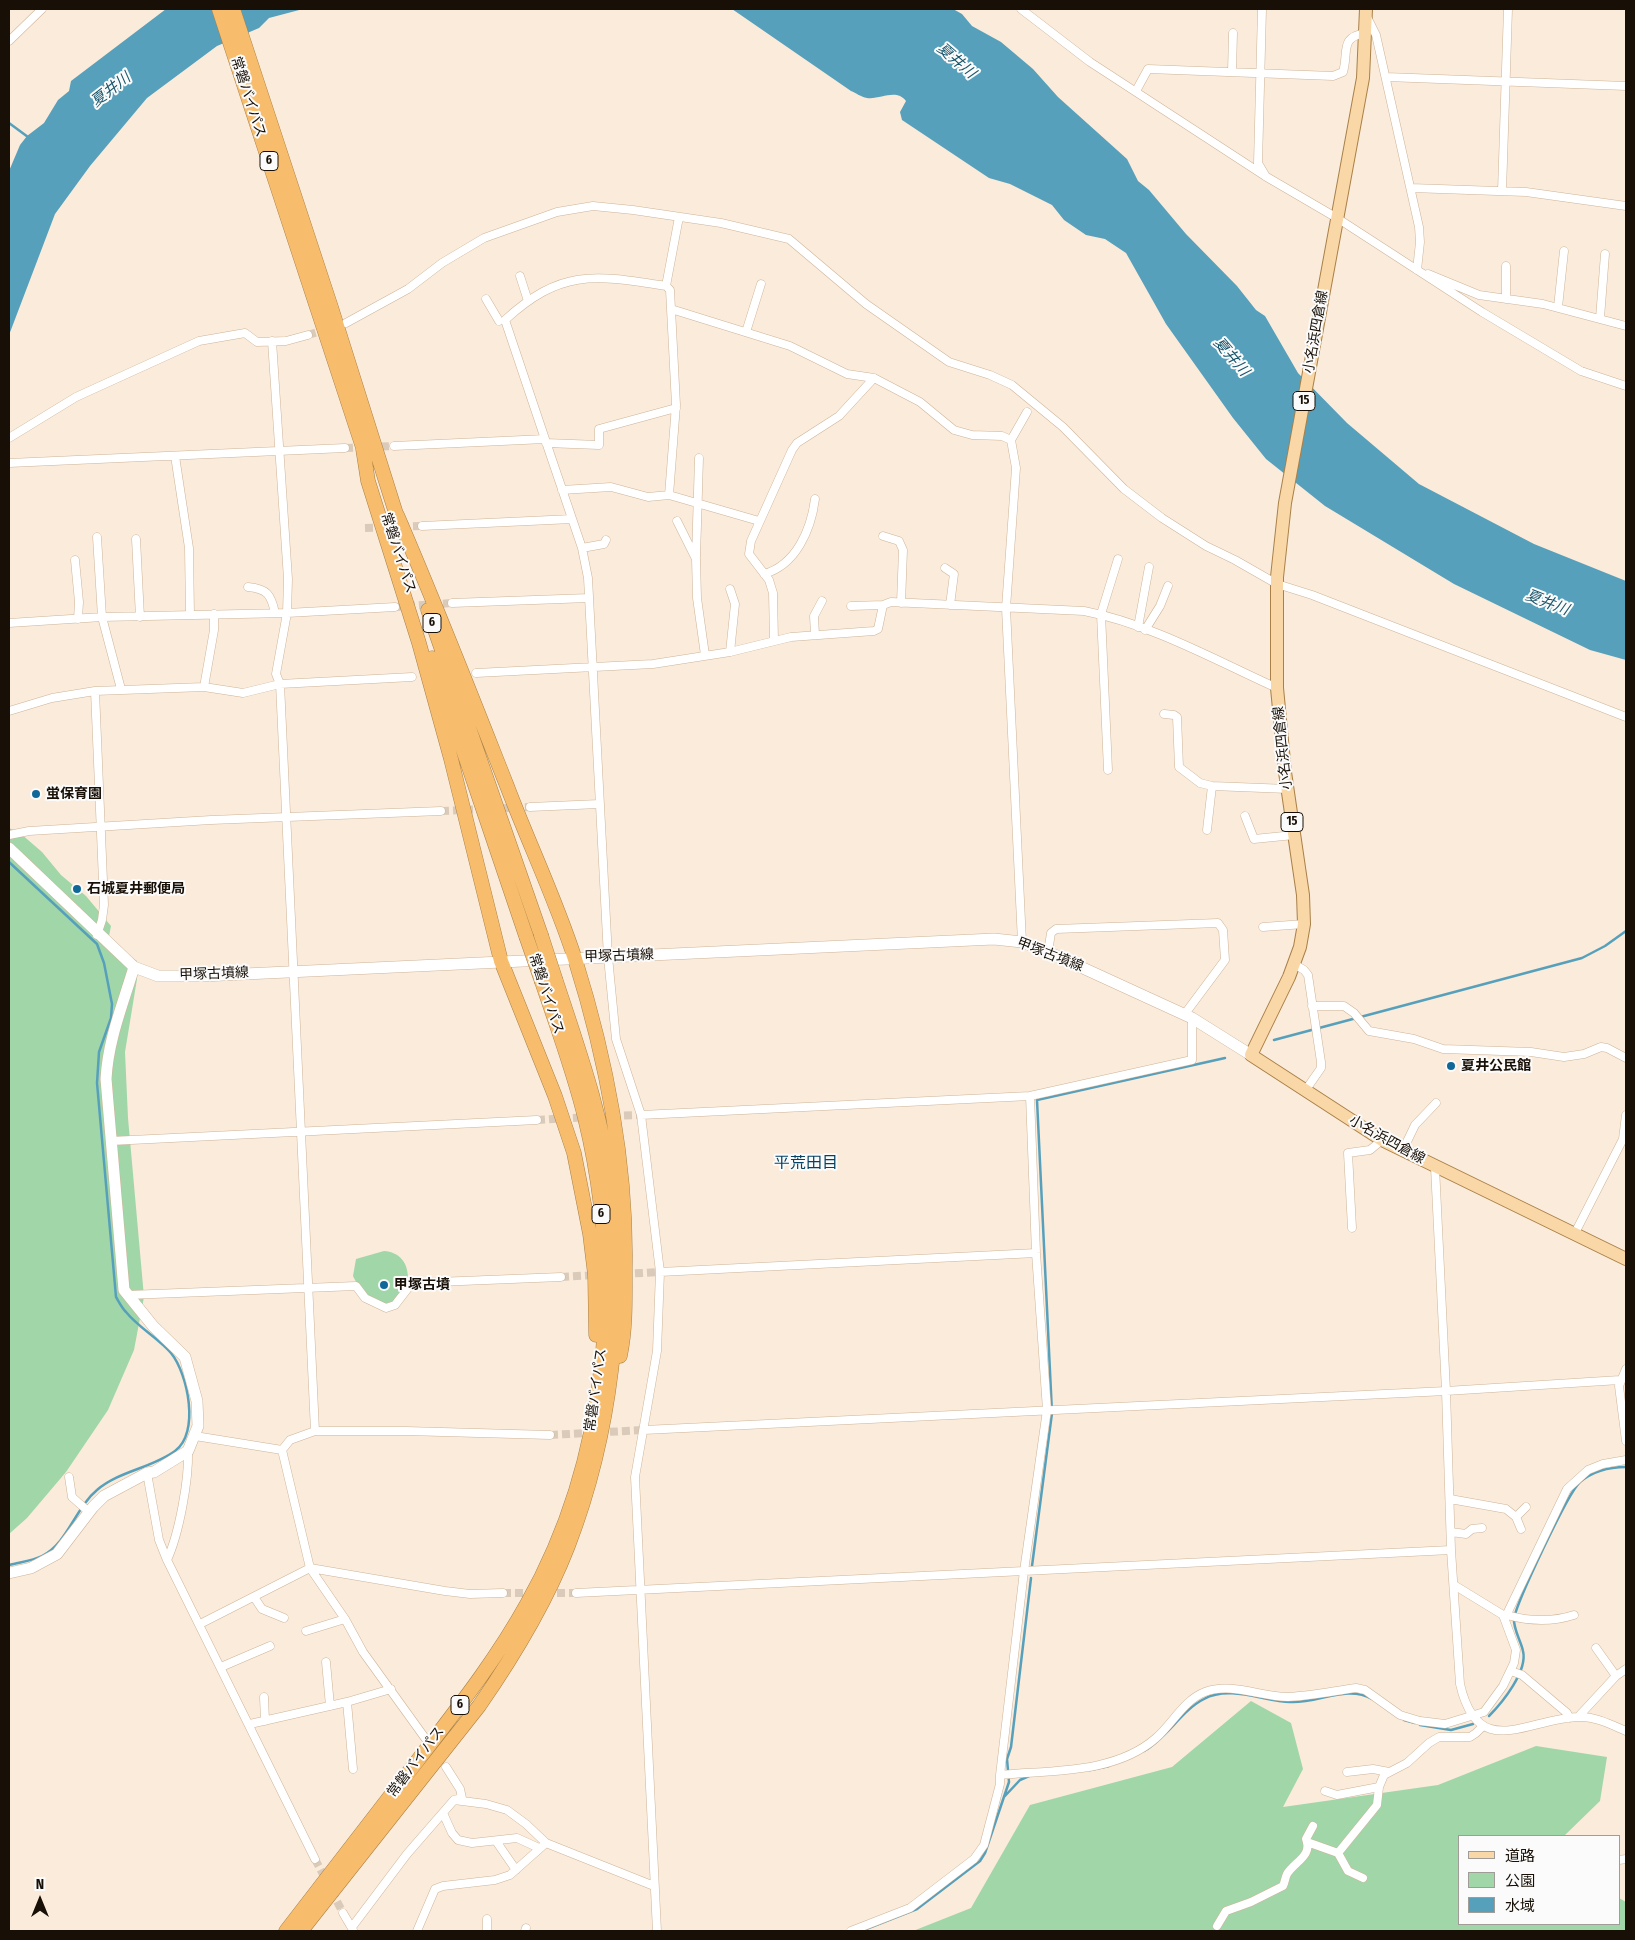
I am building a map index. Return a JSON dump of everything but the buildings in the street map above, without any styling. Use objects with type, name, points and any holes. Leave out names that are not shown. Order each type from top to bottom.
[{"type":"highway","name":"常磐バイパス","points":[[219,9],[397,515],[445,660],[541,935],[549,981],[584,1115],[598,1187],[603,1236],[606,1316],[595,1413],[587,1453],[561,1537],[528,1604],[493,1659],[286,1931]]},
{"type":"highway","name":"常磐バイパス","points":[[232,9],[325,310],[363,449],[526,936],[549,981],[580,1054],[596,1114],[611,1186],[615,1235],[615,1320],[611,1372],[604,1420],[587,1487],[568,1546],[540,1607],[497,1679],[473,1714],[302,1931]]},
{"type":"highway","points":[[363,449],[368,481],[419,643],[441,721],[501,961],[561,1112],[574,1153],[586,1207],[596,1305],[596,1344],[587,1453]]},
{"type":"highway","points":[[397,515],[481,717],[574,957],[594,1024],[610,1101],[623,1188],[626,1241],[623,1338],[602,1455],[587,1487]]},
{"type":"main road","name":"小名浜四倉線","points":[[1366,12],[1363,78],[1285,503],[1277,581],[1277,688],[1288,789],[1303,895],[1304,924],[1300,947],[1294,964],[1271,1018],[1251,1054],[1382,1140],[1626,1259]]},
{"type":"main road","name":"甲塚古墳線","points":[[9,848],[98,935],[134,967],[158,976],[202,976],[295,970],[978,939],[1022,942],[1048,952],[1188,1017],[1251,1054]]},
{"type":"main road","points":[[9,1573],[31,1568],[57,1554],[84,1509],[148,1472],[154,1472],[188,1451],[196,1436],[198,1426],[197,1400],[185,1357],[153,1326],[124,1290],[106,1078],[107,1057],[134,967]]},
{"type":"street","points":[[9,41],[42,9]]},
{"type":"street","points":[[1021,9],[1090,62],[1336,222],[1580,371],[1626,386]]},
{"type":"street","points":[[1262,9],[1258,163],[1265,176]]},
{"type":"street","points":[[1502,191],[1508,9]]},
{"type":"street","points":[[1366,12],[1376,35],[1410,188],[1420,242],[1420,272]]},
{"type":"street","points":[[1232,72],[1233,33]]},
{"type":"street","points":[[1136,91],[1148,69],[1334,76],[1343,72],[1349,40],[1354,35],[1366,33]]},
{"type":"street","points":[[1386,78],[1626,86]]},
{"type":"street","points":[[1410,188],[1533,192],[1626,206]]},
{"type":"street","points":[[346,324],[408,289],[442,263],[484,238],[557,212],[593,206],[721,222],[789,239],[866,304],[949,362],[990,375],[1012,385],[1063,427],[1124,489],[1162,518],[1206,546],[1277,581],[1626,718]]},
{"type":"street","points":[[666,286],[679,217]]},
{"type":"street","points":[[1558,307],[1564,251]]},
{"type":"street","points":[[1600,318],[1605,254]]},
{"type":"street","points":[[1506,266],[1506,299]]},
{"type":"street","points":[[1420,272],[1431,274],[1470,293],[1558,307],[1626,326]]},
{"type":"street","points":[[520,276],[528,301]]},
{"type":"street","points":[[657,1931],[634,1477],[657,1351],[660,1272],[641,1115],[616,1039],[608,957],[588,578],[582,548],[504,320],[551,286],[570,281],[608,277],[666,286],[670,290],[676,408],[669,495]]},
{"type":"street","points":[[746,332],[761,284]]},
{"type":"street","points":[[486,299],[499,321]]},
{"type":"street","points":[[671,309],[790,346],[847,374],[874,378],[920,402],[954,430],[972,435],[1002,436],[1011,440]]},
{"type":"street","points":[[9,438],[76,398],[199,341],[246,333],[257,342],[286,341],[308,335]]},
{"type":"street","points":[[272,341],[278,452],[285,522],[287,612],[276,665],[276,674],[280,684],[316,1431]]},
{"type":"street","points":[[774,640],[773,593],[769,580],[749,554],[749,547],[759,521],[797,443],[839,416],[874,378]]},
{"type":"street","points":[[394,446],[546,441],[599,446],[600,429],[676,408]]},
{"type":"street","points":[[1022,942],[1006,608],[1016,468],[1011,440],[1027,412]]},
{"type":"street","points":[[9,463],[345,448]]},
{"type":"street","points":[[175,456],[190,548],[190,615]]},
{"type":"street","points":[[698,458],[697,598],[706,655]]},
{"type":"street","points":[[562,490],[611,487],[648,496],[669,495],[759,521]]},
{"type":"street","points":[[764,574],[775,571],[788,562],[794,554],[811,522],[815,499]]},
{"type":"street","points":[[422,526],[572,519]]},
{"type":"street","points":[[677,521],[696,559]]},
{"type":"street","points":[[883,536],[899,541],[903,550],[901,603]]},
{"type":"street","points":[[97,537],[102,617],[121,689]]},
{"type":"street","points":[[136,540],[140,618]]},
{"type":"street","points":[[582,548],[604,544],[606,540]]},
{"type":"street","points":[[1108,770],[1101,614],[1118,559]]},
{"type":"street","points":[[75,560],[79,602],[78,619]]},
{"type":"street","points":[[1141,629],[1149,567]]},
{"type":"street","points":[[945,568],[954,574],[950,605]]},
{"type":"street","points":[[1141,629],[1160,606],[1168,586]]},
{"type":"street","points":[[248,587],[264,590],[269,595],[275,613]]},
{"type":"street","points":[[730,590],[735,604],[730,652]]},
{"type":"street","points":[[452,603],[589,598]]},
{"type":"street","points":[[815,635],[814,616],[822,601]]},
{"type":"street","points":[[851,606],[901,603],[1084,611],[1101,614],[1141,629],[1277,688]]},
{"type":"street","points":[[476,673],[653,664],[730,652],[774,640],[874,631],[878,629],[883,605]]},
{"type":"street","points":[[9,623],[102,617],[140,618],[395,607]]},
{"type":"street","points":[[204,688],[214,630],[214,614]]},
{"type":"street","points":[[9,711],[52,698],[95,691],[204,688],[242,693],[280,684],[412,677]]},
{"type":"street","points":[[95,691],[104,905],[98,935]]},
{"type":"street","points":[[1164,714],[1176,717],[1179,767],[1200,783],[1212,786],[1288,789]]},
{"type":"street","points":[[1207,830],[1212,786]]},
{"type":"street","points":[[530,808],[599,804]]},
{"type":"street","points":[[9,835],[29,831],[101,827],[441,811]]},
{"type":"street","points":[[1245,816],[1254,839],[1294,835]]},
{"type":"street","points":[[641,1115],[1030,1096],[1192,1060],[1188,1017],[1225,960],[1223,930],[1218,923],[1056,929],[1051,933],[1048,952]]},
{"type":"street","points":[[1263,927],[1304,924]]},
{"type":"street","points":[[1294,964],[1308,975],[1321,1068],[1305,1091]]},
{"type":"street","points":[[1312,1006],[1344,1006],[1354,1013],[1369,1031],[1414,1039],[1443,1049],[1531,1052],[1564,1056],[1584,1054],[1601,1047],[1607,1048],[1626,1058]]},
{"type":"street","points":[[851,1931],[897,1914],[915,1904],[974,1859],[984,1845],[1000,1784],[1006,1774],[1024,1571],[1050,1410],[1036,1253],[1030,1096]]},
{"type":"street","points":[[1403,1150],[1415,1125],[1436,1103]]},
{"type":"street","points":[[1575,1233],[1623,1139],[1626,1115]]},
{"type":"street","points":[[111,1141],[300,1130],[537,1120]]},
{"type":"street","points":[[1352,1228],[1348,1153],[1370,1150],[1382,1140]]},
{"type":"street","points":[[1435,1167],[1451,1532],[1460,1684],[1464,1702],[1473,1716],[1490,1730],[1503,1731],[1579,1716],[1603,1721],[1626,1731]]},
{"type":"street","points":[[660,1272],[1036,1253]]},
{"type":"street","points":[[128,1295],[356,1286],[365,1298],[386,1308],[396,1304],[412,1283],[561,1276]]},
{"type":"street","points":[[1626,1368],[1620,1380],[1619,1391],[1626,1440]]},
{"type":"street","points":[[644,1430],[1446,1391],[1620,1380]]},
{"type":"street","points":[[282,1450],[290,1440],[316,1431],[406,1431],[550,1435]]},
{"type":"street","points":[[196,1436],[282,1450]]},
{"type":"street","points":[[282,1450],[310,1568],[346,1618],[364,1652],[425,1738]]},
{"type":"street","points":[[167,1560],[173,1546],[188,1466],[188,1451]]},
{"type":"street","points":[[1569,1718],[1566,1713],[1517,1673],[1516,1650],[1510,1617],[1566,1489],[1588,1470],[1603,1464],[1626,1460]]},
{"type":"street","points":[[148,1472],[159,1540],[167,1560],[250,1724],[315,1859]]},
{"type":"street","points":[[69,1477],[70,1494],[84,1509]]},
{"type":"street","points":[[1450,1500],[1496,1506],[1512,1512],[1521,1529]]},
{"type":"street","points":[[1516,1517],[1526,1507]]},
{"type":"street","points":[[1451,1532],[1466,1534],[1472,1529],[1482,1528]]},
{"type":"street","points":[[576,1593],[1452,1550]]},
{"type":"street","points":[[200,1624],[310,1568],[445,1592],[503,1593]]},
{"type":"street","points":[[1454,1585],[1510,1617],[1553,1620],[1574,1615]]},
{"type":"street","points":[[254,1596],[262,1609],[284,1618]]},
{"type":"street","points":[[306,1631],[346,1618]]},
{"type":"street","points":[[221,1667],[270,1646]]},
{"type":"street","points":[[1596,1648],[1616,1676]]},
{"type":"street","points":[[326,1662],[330,1706]]},
{"type":"street","points":[[1579,1716],[1616,1676],[1626,1669]]},
{"type":"street","points":[[1006,1774],[1088,1767],[1127,1756],[1156,1738],[1194,1697],[1221,1688],[1288,1697],[1356,1688],[1365,1690],[1407,1718],[1445,1724],[1484,1712],[1503,1686],[1517,1673]]},
{"type":"street","points":[[250,1724],[347,1702],[391,1689]]},
{"type":"street","points":[[264,1697],[265,1721]]},
{"type":"street","points":[[347,1702],[353,1768]]},
{"type":"street","points":[[1338,1853],[1377,1805],[1379,1787],[1384,1775],[1412,1760],[1429,1743],[1439,1738],[1470,1737],[1483,1726]]},
{"type":"street","points":[[343,1913],[353,1929],[406,1854],[454,1800],[462,1798],[460,1789],[446,1767]]},
{"type":"street","points":[[1347,1772],[1373,1769],[1390,1772]]},
{"type":"street","points":[[1325,1791],[1337,1795],[1379,1787]]},
{"type":"street","points":[[454,1800],[486,1804],[507,1810],[526,1824],[542,1845]]},
{"type":"street","points":[[443,1813],[452,1833],[458,1840],[472,1843],[516,1838],[542,1845],[654,1886]]},
{"type":"street","points":[[1217,1926],[1226,1911],[1251,1902],[1283,1886],[1288,1873],[1306,1851],[1307,1834],[1313,1826]]},
{"type":"street","points":[[496,1841],[516,1870]]},
{"type":"street","points":[[1307,1842],[1338,1853],[1348,1871],[1363,1878]]},
{"type":"street","points":[[417,1931],[435,1889],[443,1886],[496,1880],[510,1875],[542,1845]]},
{"type":"street","points":[[487,1918],[487,1931]]},
{"type":"green space","points":[[9,828],[20,833],[42,852],[61,875],[86,896],[111,926],[108,941],[137,961],[137,979],[125,1052],[128,1118],[144,1297],[134,1350],[108,1410],[66,1472],[27,1518],[9,1534]]},
{"type":"green space","points":[[384,1251],[394,1253],[402,1259],[408,1272],[408,1278],[397,1299],[386,1305],[380,1304],[369,1297],[353,1276],[356,1259]]},
{"type":"green space","points":[[1251,1701],[1291,1723],[1303,1769],[1283,1807],[1438,1785],[1536,1746],[1607,1757],[1600,1801],[1565,1835],[1458,1835],[1458,1925],[1620,1925],[1620,1899],[1626,1902],[1626,1931],[913,1931],[971,1908],[1030,1805],[1172,1767]]},
{"type":"water","name":"夏井川","points":[[166,9],[303,9],[269,18],[259,28],[217,46],[147,98],[90,166],[55,214],[9,335],[9,171],[20,145],[27,136],[44,123],[58,100],[69,91],[71,81]]},
{"type":"water","name":"夏井川","points":[[732,9],[953,9],[962,14],[972,26],[1001,42],[1033,69],[1058,97],[1127,159],[1138,181],[1149,190],[1186,234],[1237,286],[1256,310],[1265,316],[1298,373],[1347,423],[1419,484],[1534,544],[1626,581],[1626,660],[1590,650],[1454,584],[1325,506],[1266,459],[1233,418],[1166,324],[1126,253],[1105,239],[1086,235],[1064,220],[1052,205],[1010,184],[989,178],[902,120],[900,112],[906,101],[902,97],[893,95],[867,98],[851,91]]},
{"type":"waterway","points":[[9,123],[28,137]]},
{"type":"waterway","points":[[9,862],[97,944],[104,963],[112,1004],[111,1018],[99,1052],[97,1083],[116,1297],[131,1318],[171,1353],[182,1375],[189,1403],[187,1431],[183,1442],[175,1451],[156,1462],[115,1478],[97,1490],[89,1497],[65,1534],[51,1550],[38,1558],[9,1565]]},
{"type":"waterway","points":[[1274,1040],[1582,958],[1605,946],[1626,931]]},
{"type":"waterway","points":[[1032,1566],[1052,1413],[1037,1100],[1225,1058]]},
{"type":"waterway","points":[[1489,1716],[1507,1695],[1522,1668],[1523,1651],[1514,1618],[1533,1570],[1565,1506],[1580,1482],[1585,1478],[1602,1470],[1626,1467]]},
{"type":"waterway","points":[[861,1931],[917,1909],[980,1861],[985,1853],[1009,1782],[1007,1759],[1011,1747],[1031,1578]]},
{"type":"waterway","points":[[1144,1751],[1160,1739],[1196,1704],[1214,1695],[1224,1693],[1300,1702],[1352,1693],[1372,1699]]},
{"type":"waterway","points":[[1404,1720],[1415,1723]]},
{"type":"waterway","points":[[1420,1725],[1451,1730],[1473,1724]]},
{"type":"waterway","points":[[1090,1770],[1109,1766]]},
{"type":"waterway","points":[[1004,1797],[1020,1780],[1029,1776]]},
{"type":"tunnel","points":[[308,335],[327,329]]},
{"type":"tunnel","points":[[345,448],[394,446]]},
{"type":"tunnel","points":[[365,528],[422,526]]},
{"type":"tunnel","points":[[395,607],[452,603]]},
{"type":"tunnel","points":[[441,811],[530,807]]},
{"type":"tunnel","points":[[612,1116],[641,1115]]},
{"type":"tunnel","points":[[537,1120],[588,1117]]},
{"type":"tunnel","points":[[623,1274],[660,1272]]},
{"type":"tunnel","points":[[561,1277],[596,1275]]},
{"type":"tunnel","points":[[550,1435],[644,1430]]},
{"type":"tunnel","points":[[503,1593],[534,1593]]},
{"type":"tunnel","points":[[545,1593],[576,1593]]},
{"type":"tunnel","points":[[315,1859],[343,1913]]},
{"type":"place","name":"蛍保育園","points":[[36,794]]},
{"type":"place","name":"石城夏井郵便局","points":[[77,889]]},
{"type":"place","name":"夏井公民館","points":[[1451,1066]]},
{"type":"place","name":"甲塚古墳","points":[[384,1285]]},
{"type":"district","name":"平荒田目","points":[[806,1164]]}]
